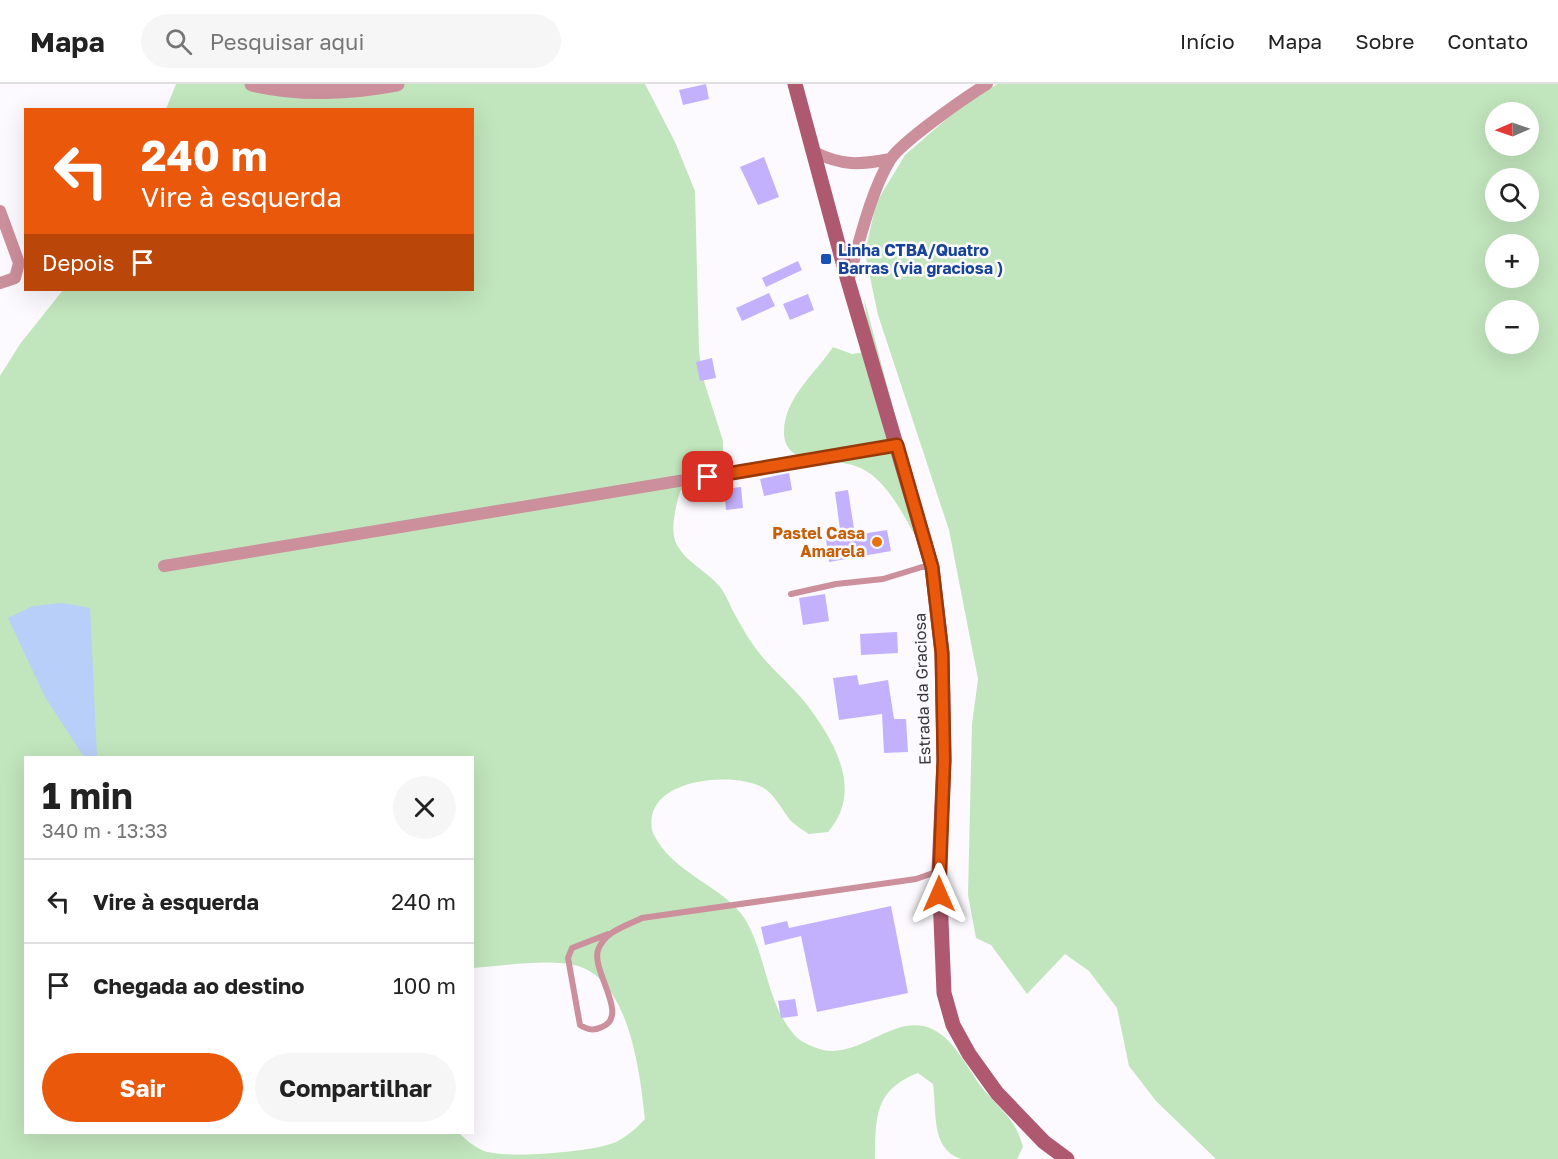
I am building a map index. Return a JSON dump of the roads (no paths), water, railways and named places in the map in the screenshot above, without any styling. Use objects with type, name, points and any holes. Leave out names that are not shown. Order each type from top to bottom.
[{"type":"main road","name":"Estrada da Graciosa","points":[[795,84],[848,282],[932,567],[942,665],[944,760],[939,871],[944,993],[953,1024],[969,1054],[997,1093],[1044,1142],[1066,1159]]},
{"type":"street","points":[[252,84],[271,89],[313,92],[397,84]]},
{"type":"street","points":[[848,282],[873,198],[890,159],[909,141],[987,84]]},
{"type":"street","points":[[814,152],[839,163],[849,164],[890,159]]},
{"type":"street","points":[[0,211],[20,263],[15,278],[0,283]]},
{"type":"street","points":[[164,566],[897,445]]},
{"type":"lane","points":[[791,594],[836,584],[883,579],[922,567],[932,567]]},
{"type":"lane","points":[[608,934],[598,951],[598,968],[613,1009],[612,1019],[604,1027],[589,1030],[580,1025],[568,958],[572,948],[642,918],[916,879],[939,871]]},
{"type":"water","points":[[62,603],[90,608],[97,756],[83,756],[45,697],[8,618],[33,606]]},
{"type":"place","name":"Linha CTBA/Quatro Barras (via graciosa )","points":[[826,259]]},
{"type":"place","name":"Pastel Casa Amarela","points":[[877,542]]}]
